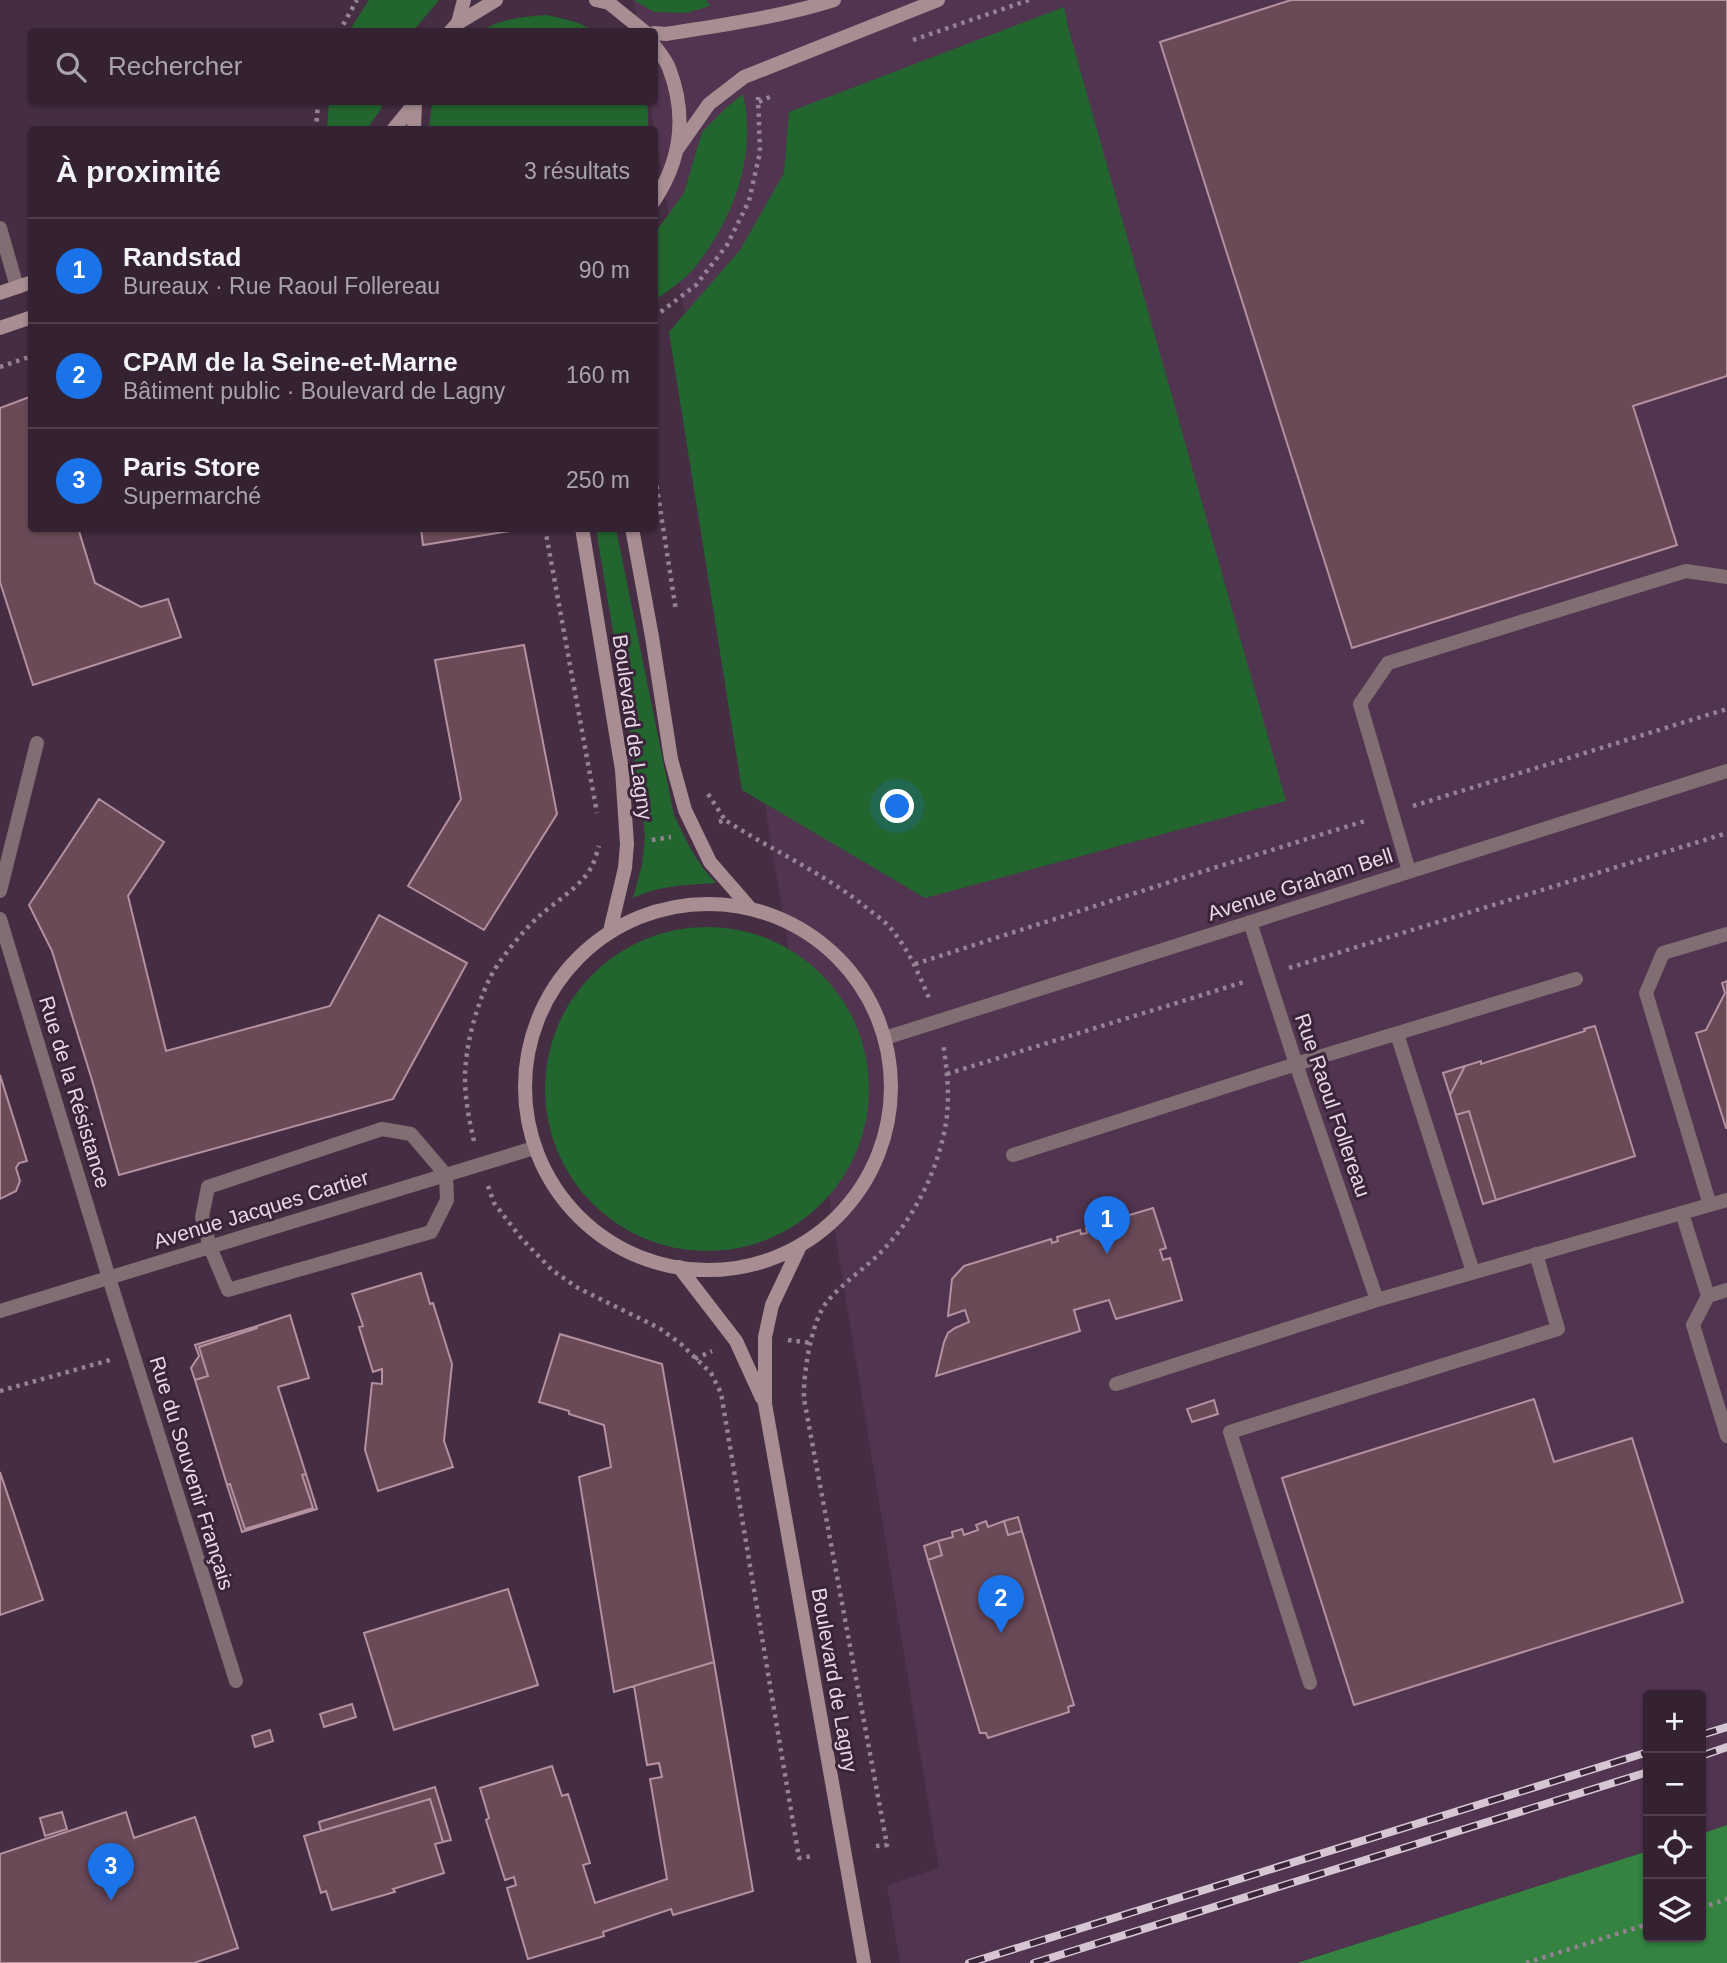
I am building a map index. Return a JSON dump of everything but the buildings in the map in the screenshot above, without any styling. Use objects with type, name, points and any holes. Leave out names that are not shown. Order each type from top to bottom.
[{"type":"main road","points":[[454,27],[464,0]]},
{"type":"main road","points":[[454,27],[496,0]]},
{"type":"main road","points":[[658,33],[724,25],[834,0]]},
{"type":"main road","points":[[678,148],[709,104],[744,77],[938,0]]},
{"type":"main road","points":[[603,1],[642,28]]},
{"type":"main road","points":[[658,51],[668,66],[680,107],[678,148],[670,175],[658,194]]},
{"type":"main road","points":[[396,126],[413,105]]},
{"type":"main road","points":[[414,126],[415,105]]},
{"type":"main road","points":[[0,293],[24,285]]},
{"type":"main road","points":[[0,328],[28,318]]},
{"type":"main road","name":"Boulevard de Lagny","points":[[583,532],[622,769],[627,844],[625,868],[610,931]]},
{"type":"main road","name":"Boulevard de Lagny","points":[[633,532],[671,759],[685,810],[710,862],[750,908]]},
{"type":"main road","points":[[702,903],[750,908],[796,926],[836,955],[866,993],[885,1038],[892,1082],[888,1127],[873,1168],[848,1206],[800,1246],[771,1259],[722,1270],[680,1267],[628,1252],[589,1227],[557,1192],[534,1148],[524,1102],[527,1052],[543,1004],[572,963],[610,931],[654,911],[702,903]]},
{"type":"main road","name":"Boulevard de Lagny","points":[[800,1246],[772,1305],[765,1337],[765,1404],[864,1963]]},
{"type":"main road","name":"Boulevard de Lagny","points":[[680,1267],[736,1341],[765,1404]]},
{"type":"street","points":[[0,228],[24,285]]},
{"type":"street","points":[[1409,871],[1360,704],[1388,663],[1686,571],[1727,577]]},
{"type":"street","points":[[0,891],[37,743]]},
{"type":"street","name":"Avenue Graham Bell","points":[[885,1038],[1727,771]]},
{"type":"street","name":"Rue de la Résistance","points":[[0,919],[109,1278]]},
{"type":"street","name":"Rue Raoul Follereau","points":[[1250,922],[1377,1300]]},
{"type":"street","points":[[1710,1205],[1646,993],[1663,953],[1727,934]]},
{"type":"street","points":[[1013,1155],[1296,1064],[1576,979]]},
{"type":"street","points":[[1397,1034],[1473,1272]]},
{"type":"street","points":[[382,1129],[411,1134],[446,1175],[447,1200],[431,1232],[228,1290],[210,1247],[202,1217],[208,1187],[382,1129]]},
{"type":"street","name":"Avenue Jacques Cartier","points":[[0,1311],[534,1148]]},
{"type":"street","points":[[1116,1384],[1377,1300],[1727,1200]]},
{"type":"street","points":[[1682,1213],[1708,1296],[1693,1325],[1727,1436]]},
{"type":"street","points":[[1310,1684],[1230,1432],[1558,1329],[1536,1254]]},
{"type":"street","name":"Rue du Souvenir Français","points":[[109,1278],[236,1681]]},
{"type":"street","points":[[1708,1296],[1727,1290]]},
{"type":"path","points":[[341,28],[357,0]]},
{"type":"path","points":[[658,316],[696,285],[727,246],[749,201],[760,152],[760,102],[754,72]]},
{"type":"path","points":[[316,126],[318,105]]},
{"type":"path","points":[[0,367],[28,357]]},
{"type":"path","points":[[658,495],[677,616]]},
{"type":"path","points":[[546,532],[602,839],[591,868],[565,897],[537,918],[490,978],[477,1009],[470,1043],[465,1076],[468,1114],[480,1164],[494,1203],[521,1238],[552,1270],[578,1289],[659,1328],[681,1344],[711,1373],[721,1393],[799,1858],[813,1856]]},
{"type":"path","points":[[1413,806],[1727,709]]},
{"type":"path","points":[[703,786],[725,820],[847,892],[886,924],[915,964],[938,1021],[947,1074],[946,1122],[935,1165],[915,1209],[883,1251],[827,1301],[818,1316],[803,1380],[804,1399],[887,1845],[876,1846]]},
{"type":"path","points":[[915,964],[1374,818]]},
{"type":"path","points":[[602,839],[627,844],[695,832],[725,820]]},
{"type":"path","points":[[947,1074],[1727,833]]},
{"type":"path","points":[[0,1391],[133,1354]]},
{"type":"path","points":[[1706,1906],[1727,1899]]},
{"type":"path","points":[[1527,1963],[1643,1926]]},
{"type":"shaded area","points":[[633,0],[1727,0],[1727,1825],[1706,1832],[1706,1690],[1643,1690],[1643,1853],[1297,1963],[900,1963],[887,1885],[939,1868],[658,151],[658,126],[654,126],[650,105],[658,105],[658,28],[638,28]]},
{"type":"green space","points":[[369,0],[439,0],[416,28],[351,28]]},
{"type":"green space","points":[[634,0],[706,0],[710,6],[686,13],[654,12]]},
{"type":"green space","points":[[1064,7],[1286,801],[925,898],[742,790],[669,332],[740,250],[784,173],[789,112]]},
{"type":"green space","points":[[547,15],[589,28],[487,28],[521,18]]},
{"type":"green space","points":[[743,94],[747,139],[739,184],[710,247],[682,280],[658,298],[658,229],[684,193],[702,132]]},
{"type":"green space","points":[[329,105],[382,105],[369,126],[327,126]]},
{"type":"green space","points":[[432,105],[647,105],[648,110],[648,126],[429,126]]},
{"type":"green space","points":[[596,532],[617,532],[674,815],[697,859],[716,883],[663,888],[633,898],[642,865],[645,837]]},
{"type":"green space","points":[[691,927],[723,927],[754,934],[784,946],[810,963],[833,986],[857,1027],[866,1057],[869,1089],[866,1121],[850,1166],[833,1192],[810,1215],[784,1232],[754,1244],[723,1251],[691,1251],[660,1244],[630,1232],[604,1215],[581,1192],[564,1166],[552,1136],[545,1105],[545,1073],[552,1042],[564,1012],[581,986],[604,963],[630,946],[660,934]]},
{"type":"green space","points":[[1727,1825],[1727,1963],[1297,1963],[1643,1853],[1643,1942],[1706,1942],[1706,1832]]},
{"type":"railway","points":[[1706,1733],[1727,1727]]},
{"type":"railway","points":[[1706,1754],[1727,1747]]},
{"type":"railway","points":[[969,1963],[1645,1753]]},
{"type":"railway","points":[[1034,1963],[1643,1774]]},
{"type":"place","name":"Randstad","points":[[1107,1254]]},
{"type":"place","name":"CPAM de la Seine-et-Marne","points":[[1001,1633]]},
{"type":"place","name":"Paris Store","points":[[111,1901]]}]
